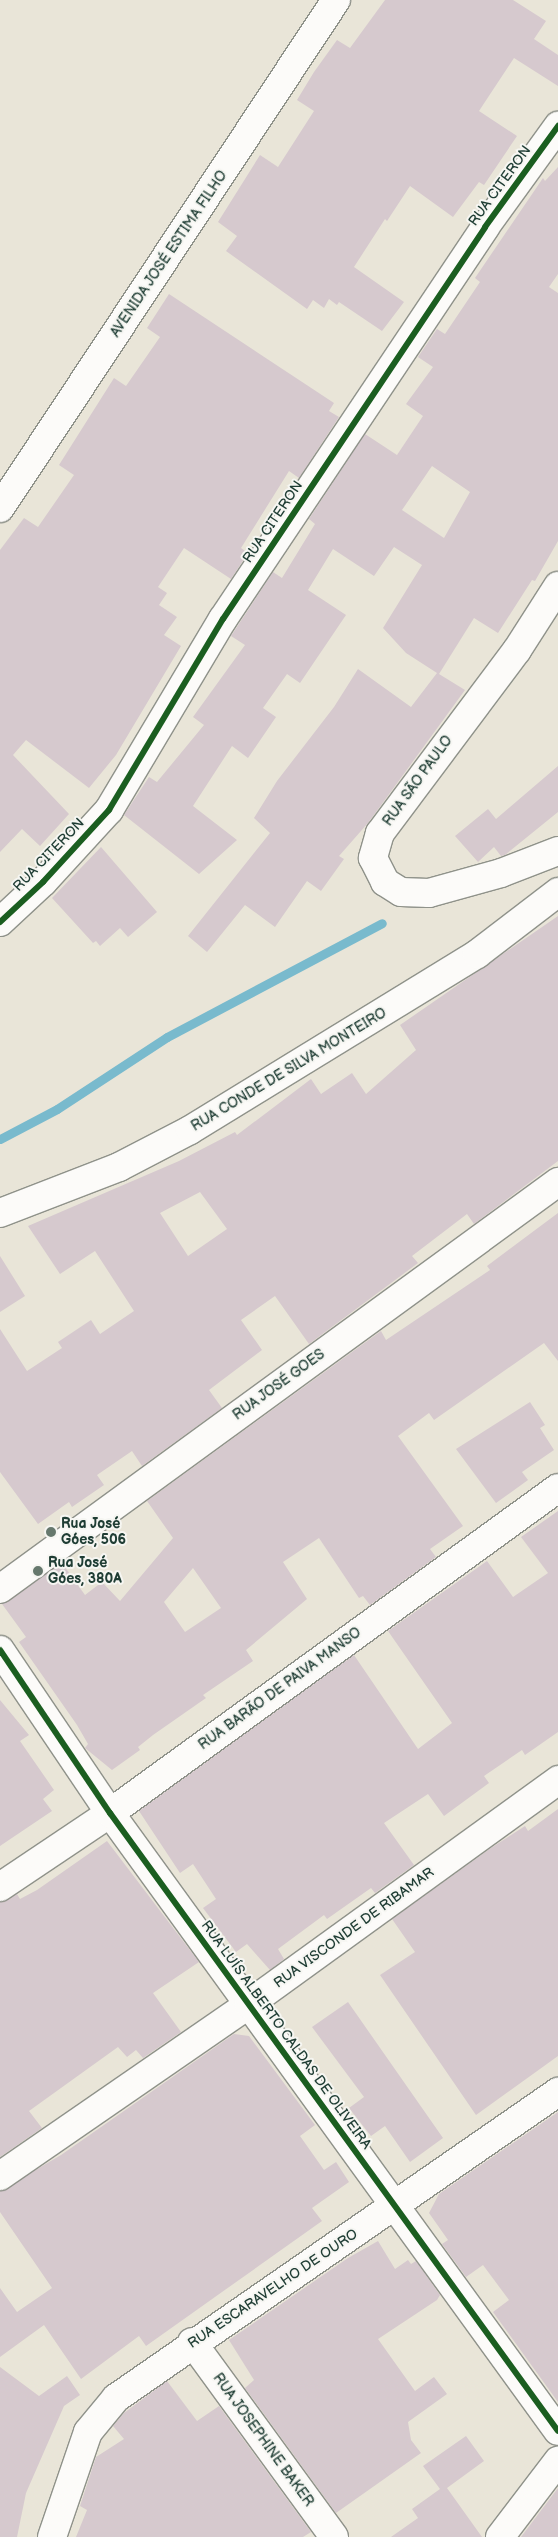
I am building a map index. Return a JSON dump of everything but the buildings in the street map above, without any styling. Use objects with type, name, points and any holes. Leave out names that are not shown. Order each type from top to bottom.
[{"type":"street","name":"AVENIDA JOSÉ ESTIMA FILHO","points":[[0,508],[336,0]]},
{"type":"street","name":"RUA CITERON","points":[[0,922],[43,882],[109,810],[223,619],[485,227],[558,126]]},
{"type":"street","name":"RUA SÃO PAULO","points":[[558,586],[517,650],[380,833],[373,858],[385,882],[401,892],[429,893],[501,873],[558,851]]},
{"type":"street","name":"RUA CONDE DE SILVA MONTEIRO","points":[[0,1212],[119,1167],[190,1130],[477,954],[558,892]]},
{"type":"street","name":"RUA JOSÉ GOES","points":[[0,1589],[558,1182]]},
{"type":"street","name":"RUA BARÃO DE PAIVA MANSO","points":[[0,1887],[110,1813],[558,1488]]},
{"type":"street","name":"RUA LUÍS ALBERTO CALDAS DE OLIVEIRA","points":[[0,1650],[110,1813],[394,2208],[558,2431]]},
{"type":"street","name":"RUA VISCONDE DE RIBAMAR","points":[[0,2176],[249,2004],[558,1780]]},
{"type":"street","name":"RUA ESCARAVELHO DE OURO","points":[[52,2537],[88,2432],[116,2398],[192,2342],[394,2208],[558,2092]]},
{"type":"street","name":"RUA JOSEPHINE BAKER","points":[[192,2342],[334,2537]]},
{"type":"street","points":[[500,2537],[558,2460]]},
{"type":"waterway","points":[[0,1139],[57,1109],[167,1037],[382,923]]},
{"type":"cycle path","points":[[0,922],[43,882],[109,810],[223,619],[485,227],[558,126]]},
{"type":"cycle path","points":[[0,1650],[110,1813],[558,2431]]},
{"type":"place","name":"Rua José Góes, 506","points":[[51,1532]]},
{"type":"place","name":"Rua José Góes, 380A","points":[[38,1571]]}]
